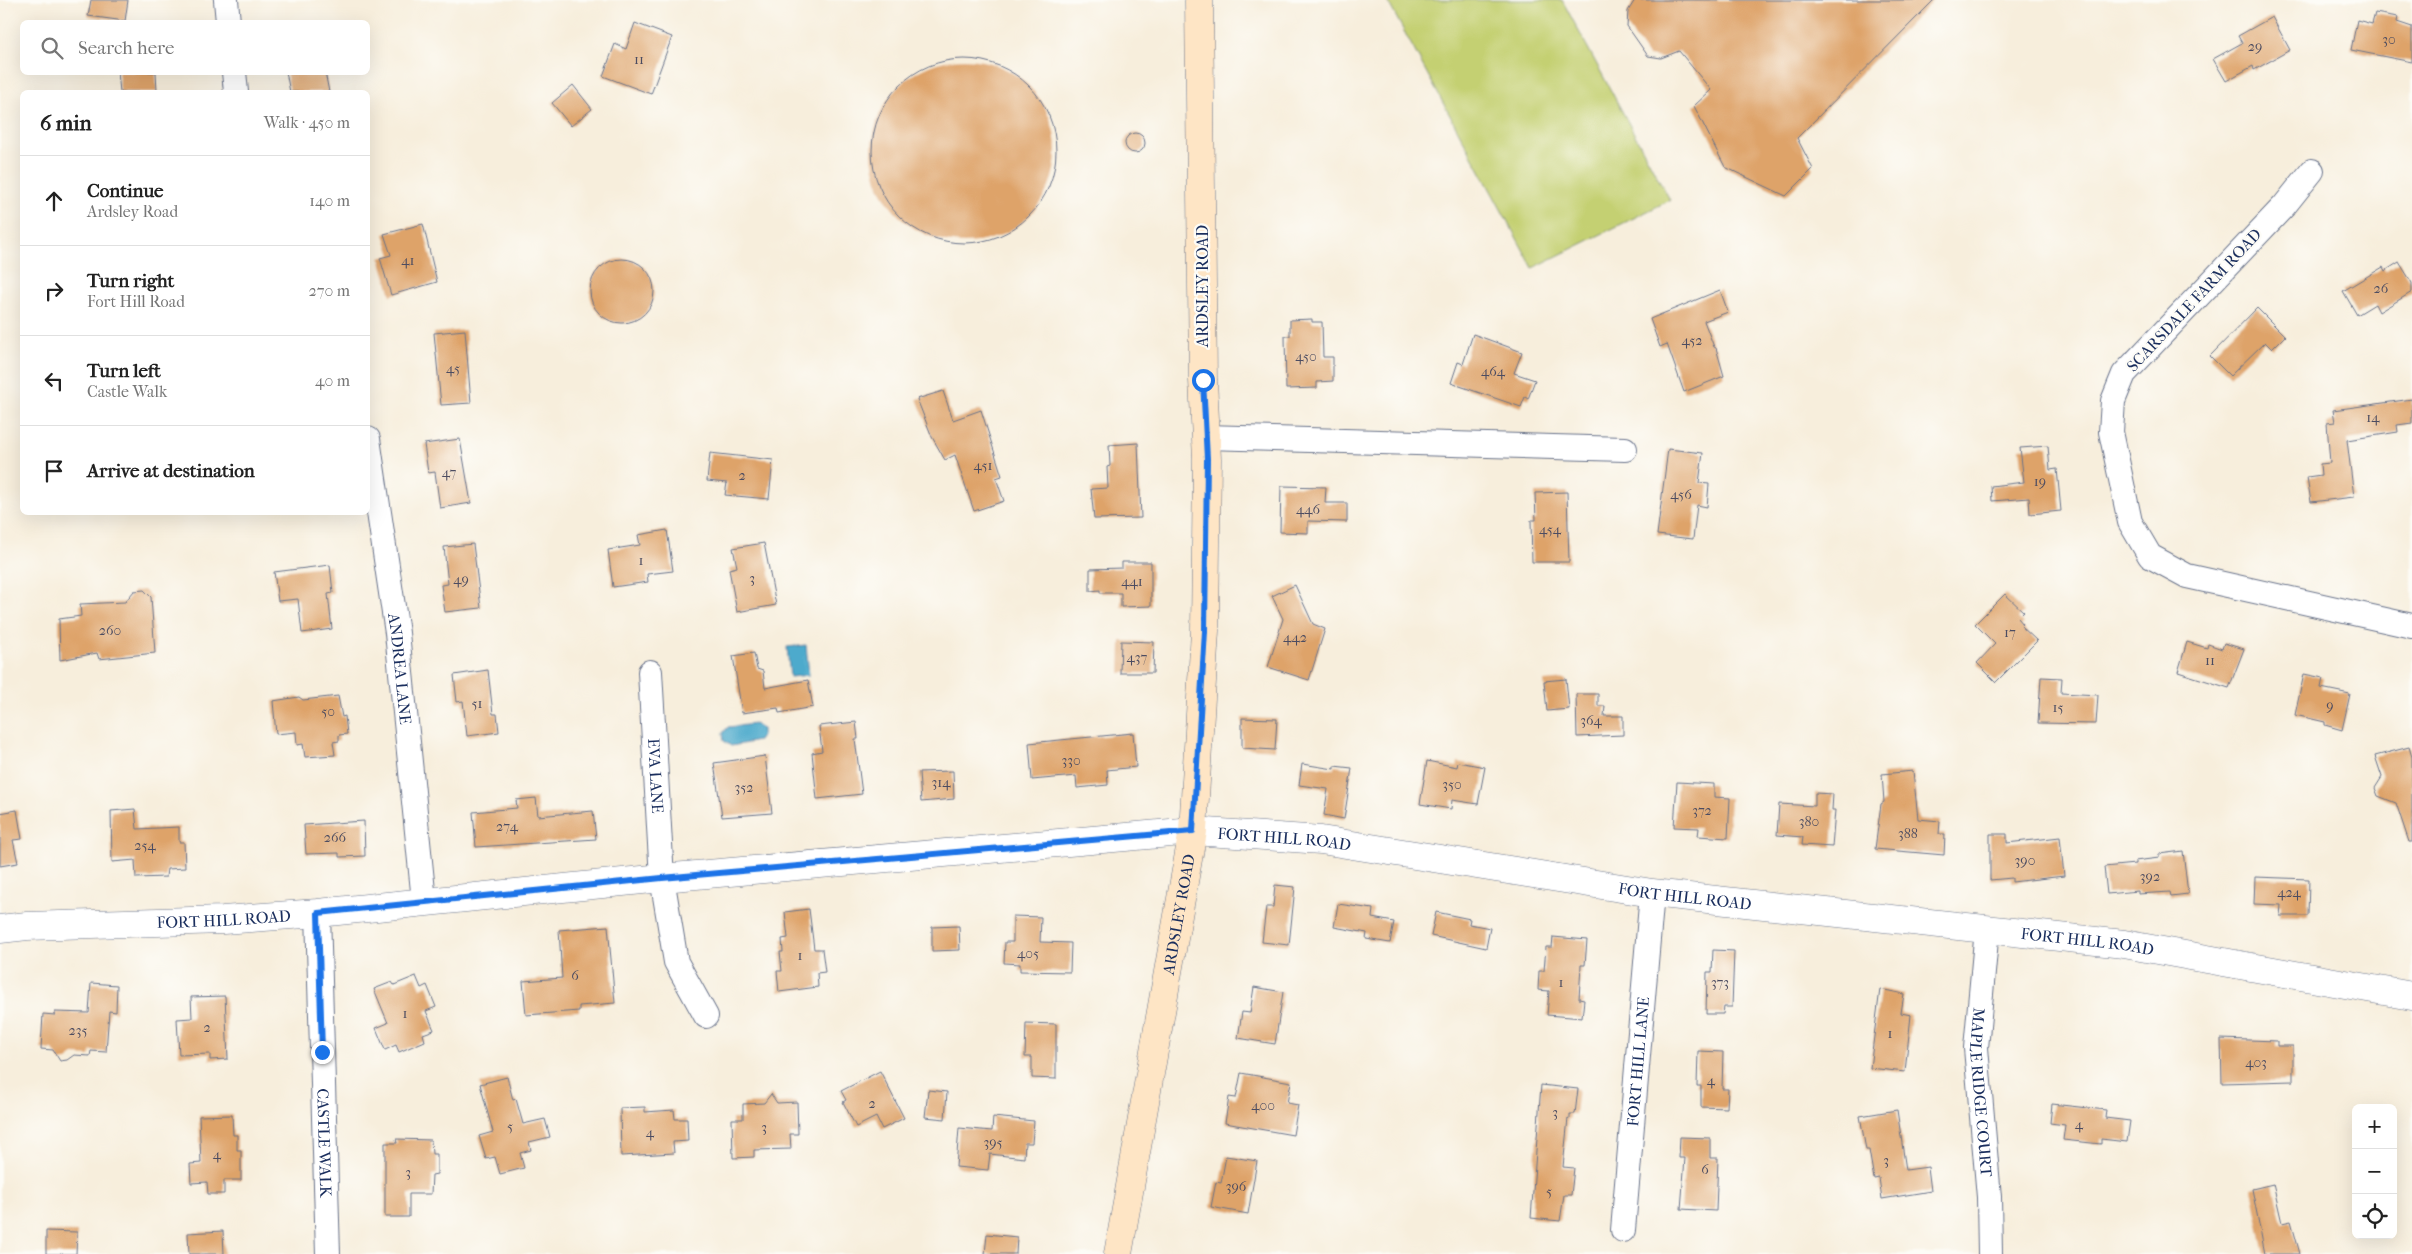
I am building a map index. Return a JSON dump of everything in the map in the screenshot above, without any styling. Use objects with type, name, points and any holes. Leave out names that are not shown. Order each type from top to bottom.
[{"type":"main road","name":"ARDSLEY ROAD","points":[[1118,1254],[1193,831],[1205,631],[1207,459],[1205,437],[1199,0]]},
{"type":"street","points":[[226,0],[228,20]]},
{"type":"street","points":[[234,75],[236,90]]},
{"type":"street","name":"SCARSDALE FARM ROAD","points":[[2312,171],[2284,206],[2124,374],[2114,401],[2111,432],[2130,522],[2150,556],[2187,576],[2412,626]]},
{"type":"street","points":[[1205,437],[1625,449]]},
{"type":"street","name":"ANDREA LANE","points":[[370,453],[396,633],[424,901]]},
{"type":"street","name":"EVA LANE","points":[[650,672],[662,878],[676,962],[706,1016]]},
{"type":"street","name":"FORT HILL ROAD","points":[[0,929],[26,926],[223,920],[318,913],[662,878],[1193,831],[1321,840],[1652,893],[2124,944],[2412,996]]},
{"type":"street","name":"FORT HILL LANE","points":[[1623,1230],[1652,893]]},
{"type":"street","name":"CASTLE WALK","points":[[318,913],[328,1254]]},
{"type":"street","name":"MAPLE RIDGE COURT","points":[[1988,929],[1976,1048],[1989,1197],[1990,1254]]},
{"type":"green space","points":[[1387,0],[1562,0],[1670,200],[1533,268]]},
{"type":"water","points":[[806,645],[809,675],[790,677],[787,647]]},
{"type":"water","points":[[755,724],[762,729],[762,735],[758,741],[731,746],[724,741],[723,733],[728,727]]},
{"type":"building","points":[[91,0],[128,0],[125,20],[88,16]]},
{"type":"building","points":[[1635,0],[1934,0],[1797,138],[1813,169],[1786,196],[1725,167],[1694,106],[1711,90],[1679,51],[1661,58],[1648,56],[1627,26],[1628,11]]},
{"type":"building","points":[[2375,13],[2398,17],[2397,22],[2412,27],[2412,62],[2351,50],[2357,20],[2372,24]]},
{"type":"building","points":[[2272,17],[2290,50],[2254,70],[2253,66],[2226,81],[2213,59],[2242,43],[2238,36]]},
{"type":"building","points":[[635,23],[672,37],[651,94],[603,76],[615,44],[626,49]]},
{"type":"building","points":[[955,59],[973,59],[991,63],[1015,74],[1035,92],[1041,100],[1052,124],[1056,160],[1049,186],[1041,202],[1023,222],[1015,228],[991,239],[973,243],[955,243],[937,239],[913,228],[893,210],[887,202],[876,178],[872,160],[872,142],[876,124],[887,100],[905,80],[913,74],[937,63]]},
{"type":"building","points":[[118,75],[156,75],[157,90],[120,90]]},
{"type":"building","points":[[287,75],[326,75],[329,90],[290,90]]},
{"type":"building","points":[[573,85],[592,109],[571,126],[552,103]]},
{"type":"building","points":[[1131,133],[1139,133],[1145,139],[1145,147],[1139,153],[1131,153],[1125,147],[1125,139]]},
{"type":"building","points":[[423,224],[437,282],[391,295],[380,258],[391,255],[384,234]]},
{"type":"building","points":[[616,259],[628,259],[645,268],[652,279],[654,291],[652,303],[645,314],[628,323],[616,323],[604,318],[595,309],[590,297],[590,285],[595,273],[604,264]]},
{"type":"building","points":[[2399,262],[2412,283],[2412,292],[2379,312],[2375,304],[2357,315],[2343,291],[2383,267],[2385,271]]},
{"type":"building","points":[[1720,290],[1728,312],[1704,321],[1716,348],[1724,376],[1684,392],[1667,344],[1660,347],[1650,319]]},
{"type":"building","points":[[2257,308],[2285,336],[2272,349],[2265,342],[2230,376],[2210,356]]},
{"type":"building","points":[[1312,319],[1312,322],[1322,322],[1323,357],[1333,357],[1333,381],[1317,382],[1317,388],[1286,389],[1285,336],[1290,336],[1290,320]]},
{"type":"building","points":[[465,330],[471,403],[441,405],[434,333]]},
{"type":"building","points":[[1473,334],[1522,352],[1514,373],[1535,380],[1528,399],[1525,397],[1521,407],[1451,383],[1458,362],[1463,364]]},
{"type":"building","points":[[943,391],[953,420],[981,410],[1002,476],[996,478],[1004,501],[974,511],[955,455],[945,460],[932,437],[917,399]]},
{"type":"building","points":[[2412,399],[2412,423],[2397,425],[2398,432],[2347,440],[2354,497],[2311,502],[2307,477],[2321,475],[2320,464],[2330,463],[2327,423],[2335,422],[2333,410]]},
{"type":"building","points":[[460,439],[471,503],[440,508],[435,472],[428,473],[424,444]]},
{"type":"building","points":[[1138,443],[1141,518],[1094,519],[1091,489],[1108,488],[1109,445]]},
{"type":"building","points":[[2048,446],[2050,470],[2057,469],[2061,511],[2030,514],[2029,498],[1992,501],[1991,486],[2024,482],[2020,448]]},
{"type":"building","points":[[1668,449],[1703,453],[1699,483],[1709,484],[1707,507],[1697,505],[1693,539],[1657,535]]},
{"type":"building","points":[[710,453],[773,460],[769,499],[725,495],[727,483],[707,481]]},
{"type":"building","points":[[1281,486],[1326,487],[1325,503],[1347,503],[1347,522],[1308,521],[1308,533],[1280,532]]},
{"type":"building","points":[[1567,492],[1569,562],[1532,562],[1531,520],[1536,520],[1535,493]]},
{"type":"building","points":[[667,530],[673,571],[647,574],[648,582],[613,587],[608,550],[640,545],[638,535]]},
{"type":"building","points":[[764,543],[776,605],[737,612],[729,569],[737,567],[733,548]]},
{"type":"building","points":[[473,544],[481,608],[445,612],[441,585],[448,584],[444,547]]},
{"type":"building","points":[[1122,562],[1151,562],[1151,606],[1121,607],[1121,593],[1100,593],[1100,590],[1090,591],[1090,569],[1122,568]]},
{"type":"building","points":[[330,565],[333,593],[328,594],[332,629],[302,633],[298,599],[278,601],[274,572]]},
{"type":"building","points":[[1295,585],[1313,624],[1325,629],[1309,680],[1268,667],[1283,619],[1272,596]]},
{"type":"building","points":[[144,590],[151,597],[155,653],[99,659],[97,653],[60,660],[59,619],[81,616],[80,604],[125,602],[134,591]]},
{"type":"building","points":[[2005,594],[2024,612],[2018,618],[2023,624],[2021,626],[2037,641],[1996,682],[1977,663],[1995,644],[1975,624]]},
{"type":"building","points":[[1121,641],[1154,642],[1153,673],[1120,673]]},
{"type":"building","points":[[2187,642],[2207,648],[2208,644],[2222,649],[2224,643],[2244,649],[2229,688],[2178,672]]},
{"type":"building","points":[[754,653],[757,669],[763,671],[765,688],[808,680],[813,707],[779,713],[778,708],[742,713],[733,656]]},
{"type":"building","points":[[488,670],[493,714],[497,714],[499,732],[467,736],[463,701],[457,702],[454,675]]},
{"type":"building","points":[[2304,674],[2323,678],[2321,688],[2350,694],[2342,730],[2325,725],[2325,722],[2295,715]]},
{"type":"building","points":[[2041,677],[2062,678],[2061,693],[2098,695],[2096,724],[2038,723]]},
{"type":"building","points":[[1566,679],[1569,709],[1547,711],[1544,681]]},
{"type":"building","points":[[1576,694],[1598,694],[1598,706],[1605,706],[1604,716],[1623,716],[1623,735],[1577,737]]},
{"type":"building","points":[[338,696],[342,717],[345,716],[347,734],[339,735],[339,741],[333,742],[335,755],[305,757],[303,744],[297,745],[296,732],[276,734],[273,701],[299,697],[303,700]]},
{"type":"building","points":[[1242,718],[1277,719],[1275,750],[1242,748]]},
{"type":"building","points":[[856,722],[858,739],[855,739],[862,794],[817,799],[812,753],[822,751],[819,726]]},
{"type":"building","points":[[1133,733],[1136,767],[1107,770],[1108,785],[1077,788],[1076,776],[1032,780],[1029,743]]},
{"type":"building","points":[[2409,747],[2412,757],[2412,842],[2409,842],[2396,803],[2378,796],[2375,788],[2382,777],[2375,756]]},
{"type":"building","points":[[765,756],[772,813],[722,817],[714,763]]},
{"type":"building","points":[[1427,761],[1457,767],[1458,762],[1485,767],[1478,804],[1452,800],[1451,809],[1420,804]]},
{"type":"building","points":[[1302,764],[1334,769],[1334,766],[1352,768],[1344,819],[1324,815],[1328,789],[1299,785]]},
{"type":"building","points":[[953,771],[954,799],[921,802],[919,772]]},
{"type":"building","points":[[1913,771],[1918,819],[1940,821],[1939,834],[1945,834],[1944,855],[1875,849],[1881,804],[1884,802],[1882,774]]},
{"type":"building","points":[[1677,782],[1714,784],[1714,797],[1730,798],[1728,838],[1698,836],[1699,828],[1674,827]]},
{"type":"building","points":[[1815,793],[1833,794],[1832,810],[1835,810],[1832,847],[1802,845],[1803,837],[1777,835],[1779,804],[1815,806]]},
{"type":"building","points":[[536,798],[538,816],[593,811],[596,839],[476,847],[473,812],[517,808],[516,800]]},
{"type":"building","points":[[135,809],[137,829],[179,827],[179,842],[184,842],[185,868],[167,869],[166,877],[136,878],[135,860],[112,862],[111,811]]},
{"type":"building","points":[[17,810],[22,839],[13,840],[18,863],[0,866],[0,813]]},
{"type":"building","points":[[364,821],[365,856],[339,857],[339,853],[306,854],[304,825]]},
{"type":"building","points":[[1990,834],[2007,834],[2007,843],[2060,837],[2064,876],[2012,882],[2012,878],[1990,880]]},
{"type":"building","points":[[2183,851],[2188,894],[2171,896],[2170,892],[2138,894],[2138,891],[2107,894],[2104,867],[2135,864],[2135,861],[2159,858],[2159,854]]},
{"type":"building","points":[[2255,877],[2309,879],[2308,916],[2280,916],[2281,905],[2254,904]]},
{"type":"building","points":[[1275,885],[1295,887],[1289,945],[1262,942],[1266,907],[1273,907]]},
{"type":"building","points":[[1338,904],[1373,909],[1372,918],[1394,922],[1390,943],[1366,939],[1367,933],[1334,927]]},
{"type":"building","points":[[809,909],[814,949],[822,949],[825,972],[817,973],[818,987],[779,992],[777,971],[782,971],[780,952],[783,952],[782,939],[788,938],[785,912]]},
{"type":"building","points":[[1436,912],[1470,919],[1469,924],[1490,928],[1486,948],[1431,936]]},
{"type":"building","points":[[1013,916],[1041,917],[1040,942],[1071,943],[1070,972],[1020,971],[1020,964],[1004,963],[1005,942],[1013,942]]},
{"type":"building","points":[[608,926],[615,1003],[579,1006],[579,1011],[526,1015],[523,981],[562,978],[559,930]]},
{"type":"building","points":[[959,926],[960,950],[932,951],[932,927]]},
{"type":"building","points":[[1553,937],[1587,940],[1585,965],[1581,965],[1579,999],[1584,1000],[1582,1018],[1547,1015],[1549,991],[1538,990],[1539,971],[1544,971],[1546,947],[1552,947]]},
{"type":"building","points":[[1713,950],[1734,951],[1732,1007],[1724,1007],[1723,1014],[1706,1014],[1707,972],[1712,972]]},
{"type":"building","points":[[416,976],[421,988],[427,985],[436,1007],[426,1011],[434,1030],[423,1034],[425,1041],[399,1052],[396,1045],[385,1050],[376,1028],[388,1023],[374,989],[392,982],[394,985]]},
{"type":"building","points":[[91,983],[117,985],[116,1012],[109,1011],[106,1052],[91,1051],[90,1056],[74,1055],[67,1060],[60,1061],[53,1050],[41,1049],[43,1014],[55,1015],[55,1012],[89,1013]]},
{"type":"building","points":[[1254,987],[1283,992],[1275,1044],[1238,1038],[1242,1012],[1250,1013]]},
{"type":"building","points":[[1880,989],[1904,994],[1901,1013],[1911,1015],[1905,1072],[1870,1068]]},
{"type":"building","points":[[225,996],[228,1059],[210,1060],[210,1054],[179,1055],[177,1019],[192,1018],[191,997]]},
{"type":"building","points":[[1026,1023],[1056,1024],[1056,1079],[1032,1078],[1032,1057],[1025,1057]]},
{"type":"building","points":[[2221,1039],[2277,1041],[2277,1046],[2293,1046],[2293,1081],[2222,1083]]},
{"type":"building","points":[[1698,1051],[1723,1052],[1722,1089],[1728,1089],[1727,1108],[1701,1107],[1701,1086],[1697,1086]]},
{"type":"building","points":[[880,1071],[904,1118],[882,1129],[876,1117],[856,1127],[843,1102],[846,1100],[841,1091]]},
{"type":"building","points":[[1241,1073],[1291,1082],[1287,1103],[1298,1105],[1293,1135],[1225,1123],[1229,1097],[1236,1098]]},
{"type":"building","points":[[507,1077],[513,1100],[516,1099],[523,1124],[545,1119],[550,1137],[529,1142],[531,1150],[520,1153],[524,1168],[500,1174],[495,1157],[486,1159],[479,1136],[493,1132],[480,1084]]},
{"type":"building","points":[[1541,1085],[1578,1089],[1575,1114],[1570,1114],[1570,1119],[1568,1118],[1563,1167],[1574,1168],[1571,1195],[1564,1195],[1560,1221],[1531,1218]]},
{"type":"building","points":[[928,1090],[947,1092],[945,1119],[925,1117]]},
{"type":"building","points":[[771,1094],[777,1103],[797,1102],[798,1134],[790,1134],[791,1149],[754,1150],[754,1157],[733,1158],[732,1119],[743,1119],[743,1104],[764,1103]]},
{"type":"building","points":[[2052,1104],[2106,1110],[2105,1118],[2130,1121],[2127,1142],[2101,1139],[2101,1144],[2063,1140],[2065,1125],[2050,1123]]},
{"type":"building","points":[[645,1107],[645,1112],[674,1110],[675,1119],[687,1119],[688,1141],[673,1142],[674,1153],[621,1156],[620,1108]]},
{"type":"building","points":[[1897,1110],[1906,1170],[1928,1167],[1931,1191],[1882,1199],[1879,1178],[1874,1179],[1869,1150],[1866,1150],[1860,1116]]},
{"type":"building","points":[[232,1115],[233,1135],[237,1135],[237,1150],[241,1150],[241,1180],[224,1180],[224,1194],[208,1194],[207,1182],[191,1183],[190,1164],[201,1163],[199,1116]]},
{"type":"building","points":[[993,1117],[1034,1121],[1032,1143],[1025,1143],[1024,1158],[990,1154],[988,1170],[956,1167],[959,1128],[992,1131]]},
{"type":"building","points":[[1680,1137],[1710,1138],[1710,1158],[1718,1158],[1716,1211],[1681,1209],[1685,1158],[1679,1158]]},
{"type":"building","points":[[396,1139],[431,1140],[432,1154],[437,1154],[437,1174],[432,1175],[431,1194],[409,1194],[409,1217],[385,1217],[385,1143],[397,1143]]},
{"type":"building","points":[[1226,1156],[1257,1161],[1248,1214],[1211,1207],[1216,1182],[1221,1183]]},
{"type":"building","points":[[2273,1184],[2282,1223],[2291,1221],[2300,1254],[2265,1254],[2252,1189]]},
{"type":"building","points":[[46,1231],[77,1232],[76,1254],[46,1254]]},
{"type":"building","points":[[223,1231],[224,1254],[189,1254],[188,1233]]},
{"type":"building","points":[[987,1234],[1017,1237],[1016,1254],[985,1254]]},
{"type":"route","points":[[322,1052],[318,913],[662,878],[1193,831],[1205,631],[1207,459],[1203,380]]}]
